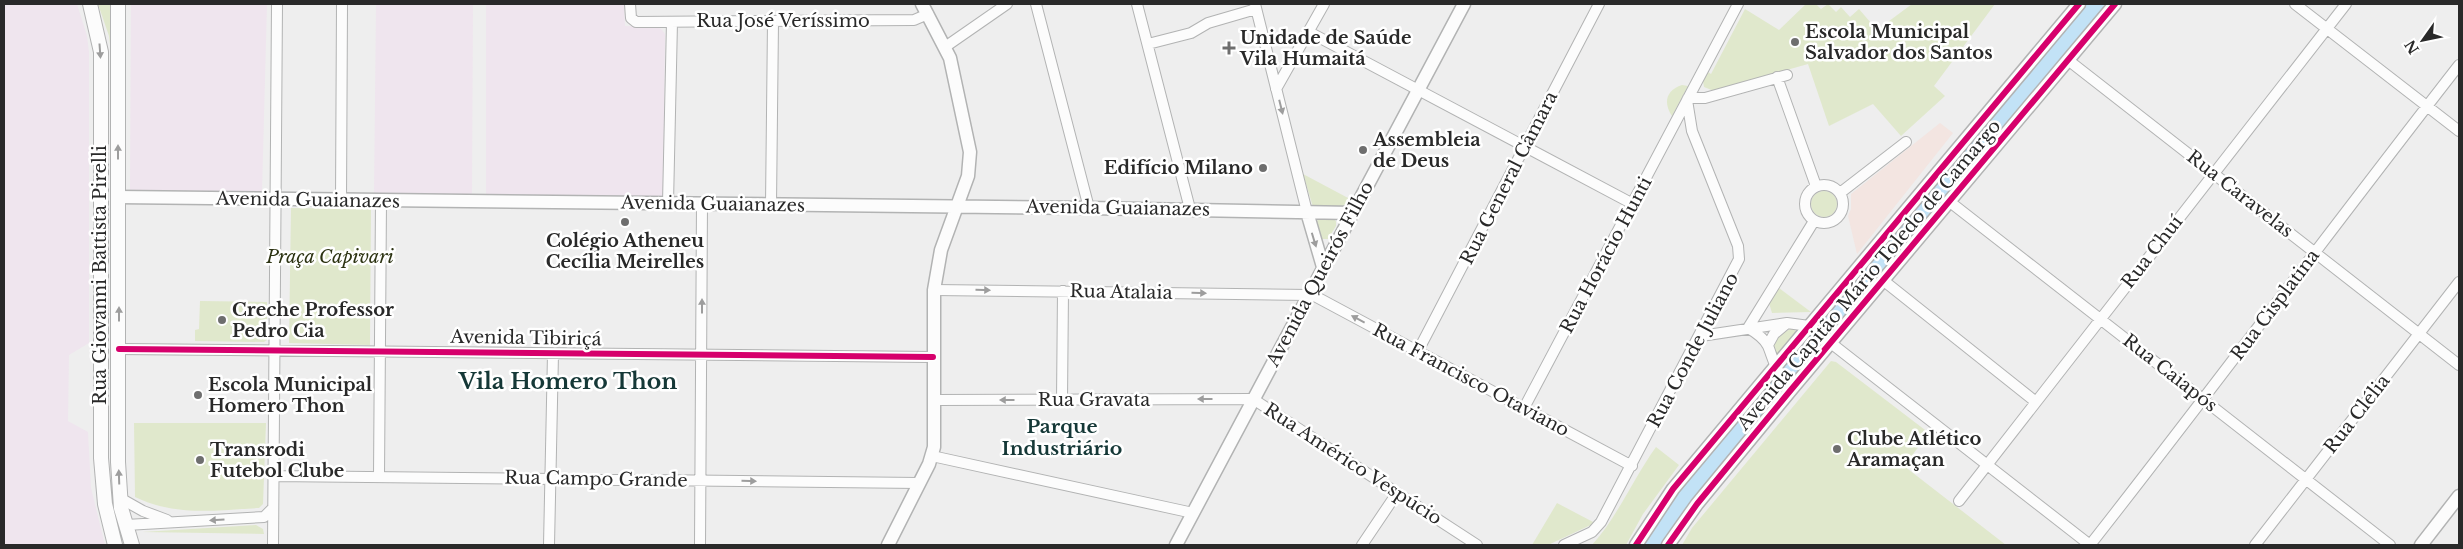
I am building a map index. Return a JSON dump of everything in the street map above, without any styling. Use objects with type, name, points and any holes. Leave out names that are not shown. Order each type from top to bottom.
[{"type":"highway","name":"Rua Giovanni Battista Pirelli","points":[[90,4],[101,52],[100,432],[103,488],[114,541]]},
{"type":"highway","name":"Rua Giovanni Battista Pirelli","points":[[118,4],[120,498],[132,545]]},
{"type":"highway","points":[[114,541],[126,525]]},
{"type":"main road","name":"Avenida Queirós Filho","points":[[1176,545],[1464,4]]},
{"type":"main road","name":"Avenida Capitão Mário Toledo de Camargo","points":[[1668,545],[1697,504],[1794,381],[1820,334],[2079,4]]},
{"type":"main road","name":"Avenida Capitão Mário Toledo de Camargo","points":[[1636,545],[1673,489],[1776,369],[1884,281],[2115,4]]},
{"type":"main road","points":[[888,545],[932,456],[935,436],[934,290],[941,250],[965,186],[970,152],[953,68],[946,46],[925,6]]},
{"type":"main road","name":"Avenida Guaianazes","points":[[118,197],[1190,209],[1352,213]]},
{"type":"main road","points":[[1307,212],[1323,267]]},
{"type":"main road","points":[[2421,545],[2459,496]]},
{"type":"street","points":[[273,545],[277,4]]},
{"type":"street","points":[[341,200],[342,4]]},
{"type":"street","name":"Rua José Veríssimo","points":[[630,4],[631,18],[636,22],[914,20],[925,6]]},
{"type":"street","points":[[946,46],[1007,4]]},
{"type":"street","points":[[1036,4],[1089,208]]},
{"type":"street","points":[[1137,4],[1190,209]]},
{"type":"street","points":[[1276,89],[1324,4]]},
{"type":"street","name":"Rua General Câmara","points":[[1418,351],[1599,4]]},
{"type":"street","name":"Rua Horácio Hunti","points":[[1524,408],[1738,4]]},
{"type":"street","points":[[2295,4],[2459,131]]},
{"type":"street","name":"Rua Chuí","points":[[1959,501],[2346,4]]},
{"type":"street","points":[[1148,44],[1192,33],[1208,23],[1255,6],[1307,212]]},
{"type":"street","points":[[668,203],[672,22]]},
{"type":"street","points":[[771,204],[773,22]]},
{"type":"street","points":[[1309,32],[1633,204]]},
{"type":"street","name":"Rua Caravelas","points":[[2068,60],[2459,365]]},
{"type":"street","name":"Rua Cisplatina","points":[[2090,545],[2204,400],[2314,252],[2459,64]]},
{"type":"street","points":[[1687,99],[1704,98],[1782,76],[1816,186]]},
{"type":"street","name":"Rua Conde Juliano","points":[[1564,545],[1589,534],[1598,526],[1632,466],[1737,267],[1739,253],[1692,131],[1687,99]]},
{"type":"street","points":[[1840,193],[1906,142]]},
{"type":"street","points":[[1816,186],[1832,186],[1840,193],[1843,208],[1838,218],[1824,224],[1814,221],[1806,210],[1805,201],[1809,192],[1816,186]]},
{"type":"street","points":[[379,477],[381,201]]},
{"type":"street","name":"Rua Caiapós","points":[[1950,202],[2390,545]]},
{"type":"street","points":[[700,545],[702,204]]},
{"type":"street","points":[[1748,328],[1814,221]]},
{"type":"street","points":[[1884,281],[2036,402]]},
{"type":"street","name":"Rua Clélia","points":[[2254,545],[2459,282]]},
{"type":"street","name":"Rua Atalaia","points":[[934,290],[1309,294]]},
{"type":"street","points":[[1062,400],[1063,292]]},
{"type":"street","name":"Rua Francisco Otaviano","points":[[1309,294],[1632,466]]},
{"type":"street","points":[[1768,345],[1774,334],[1787,323]]},
{"type":"street","points":[[1701,336],[1787,323],[1820,334],[2090,545]]},
{"type":"street","points":[[1748,328],[1768,345],[1776,369],[1794,381]]},
{"type":"street","name":"Avenida Tibiriçá","points":[[119,350],[933,357]]},
{"type":"street","points":[[549,545],[553,354]]},
{"type":"street","name":"Rua Gravata","points":[[935,400],[1253,399]]},
{"type":"street","name":"Rua Américo Vespúcio","points":[[1253,399],[1477,545]]},
{"type":"street","points":[[932,456],[1193,513]]},
{"type":"street","name":"Rua Campo Grande","points":[[273,476],[919,482]]},
{"type":"street","points":[[1362,545],[1397,493]]},
{"type":"street","points":[[120,498],[143,511],[171,521]]},
{"type":"street","points":[[126,525],[264,517],[274,508]]},
{"type":"street","points":[[264,517],[273,527]]},
{"type":"shaded area","points":[[4,4],[77,4],[87,36],[89,52],[89,343],[69,355],[68,421],[88,432],[91,488],[105,545],[4,545]]},
{"type":"shaded area","points":[[131,4],[267,4],[262,192],[130,190]]},
{"type":"shaded area","points":[[376,4],[473,4],[472,195],[374,194]]},
{"type":"shaded area","points":[[486,4],[624,4],[625,26],[658,27],[662,30],[665,34],[663,197],[486,195]]},
{"type":"shaded area","points":[[1940,123],[1953,133],[1857,254],[1848,216],[1851,209],[1851,194]]},
{"type":"green space","points":[[98,4],[111,4],[111,53],[109,36]]},
{"type":"green space","points":[[1806,4],[1816,4],[1821,9],[1828,4],[1836,12],[1841,7],[1850,17],[1859,9],[1877,30],[1912,4],[1995,4],[1934,86],[1945,96],[1901,136],[1873,104],[1829,126],[1808,64],[1714,91],[1704,87],[1703,81],[1708,72],[1711,74],[1745,9],[1779,30]]},
{"type":"green space","points":[[1682,85],[1688,86],[1672,116],[1667,102],[1669,94],[1672,90]]},
{"type":"green space","points":[[1303,174],[1350,199],[1342,207],[1313,207]]},
{"type":"green space","points":[[1824,191],[1833,195],[1837,204],[1833,213],[1824,217],[1815,213],[1811,204],[1815,195]]},
{"type":"green space","name":"Praça Capivari","points":[[291,208],[371,209],[370,345],[289,343]]},
{"type":"green space","points":[[1332,218],[1336,221],[1336,226],[1328,239],[1322,239],[1319,237],[1316,222],[1319,219]]},
{"type":"green space","points":[[1779,288],[1811,312],[1772,313],[1769,303]]},
{"type":"green space","points":[[200,301],[267,302],[267,340],[264,342],[195,341],[195,330],[199,329]]},
{"type":"green space","points":[[1794,329],[1797,333],[1776,357],[1774,343],[1776,339]]},
{"type":"green space","name":"Clube Atlético Aramaçan","points":[[1831,361],[1836,362],[1929,433],[1904,466],[2006,545],[1682,545],[1692,528]]},
{"type":"green space","name":"Transrodi Futebol Clube","points":[[134,423],[266,423],[263,504],[259,508],[196,511],[166,507],[135,497]]},
{"type":"green space","points":[[1656,447],[1679,465],[1643,514],[1626,545],[1592,545],[1618,510]]},
{"type":"green space","points":[[1557,503],[1595,523],[1548,545],[1532,545]]},
{"type":"green space","points":[[256,525],[263,529],[264,534],[142,532]]},
{"type":"waterway","points":[[1652,545],[1689,492],[2096,4]]},
{"type":"cycle path","points":[[1636,545],[1673,489],[2079,4]]},
{"type":"cycle path","points":[[1668,545],[1697,504],[1790,391],[2115,4]]},
{"type":"cycle path","points":[[119,349],[933,357]]},
{"type":"place","name":"Escola Municipal Salvador dos Santos","points":[[1795,42]]},
{"type":"place","name":"Unidade de Saúde Vila Humaitá","points":[[1229,48]]},
{"type":"place","name":"Assembleia de Deus","points":[[1363,150]]},
{"type":"place","name":"Edifício Milano","points":[[1263,168]]},
{"type":"place","name":"Colégio Atheneu Cecília Meirelles","points":[[625,222]]},
{"type":"place","name":"Creche Professor Pedro Cia","points":[[222,320]]},
{"type":"place","name":"Escola Municipal Homero Thon","points":[[198,395]]},
{"type":"place","name":"Clube Atlético Aramaçan","points":[[1837,449]]},
{"type":"place","name":"Transrodi Futebol Clube","points":[[200,460]]},
{"type":"district","name":"Vila Homero Thon","points":[[568,381]]},
{"type":"district","name":"Parque Industriário","points":[[1062,437]]}]
